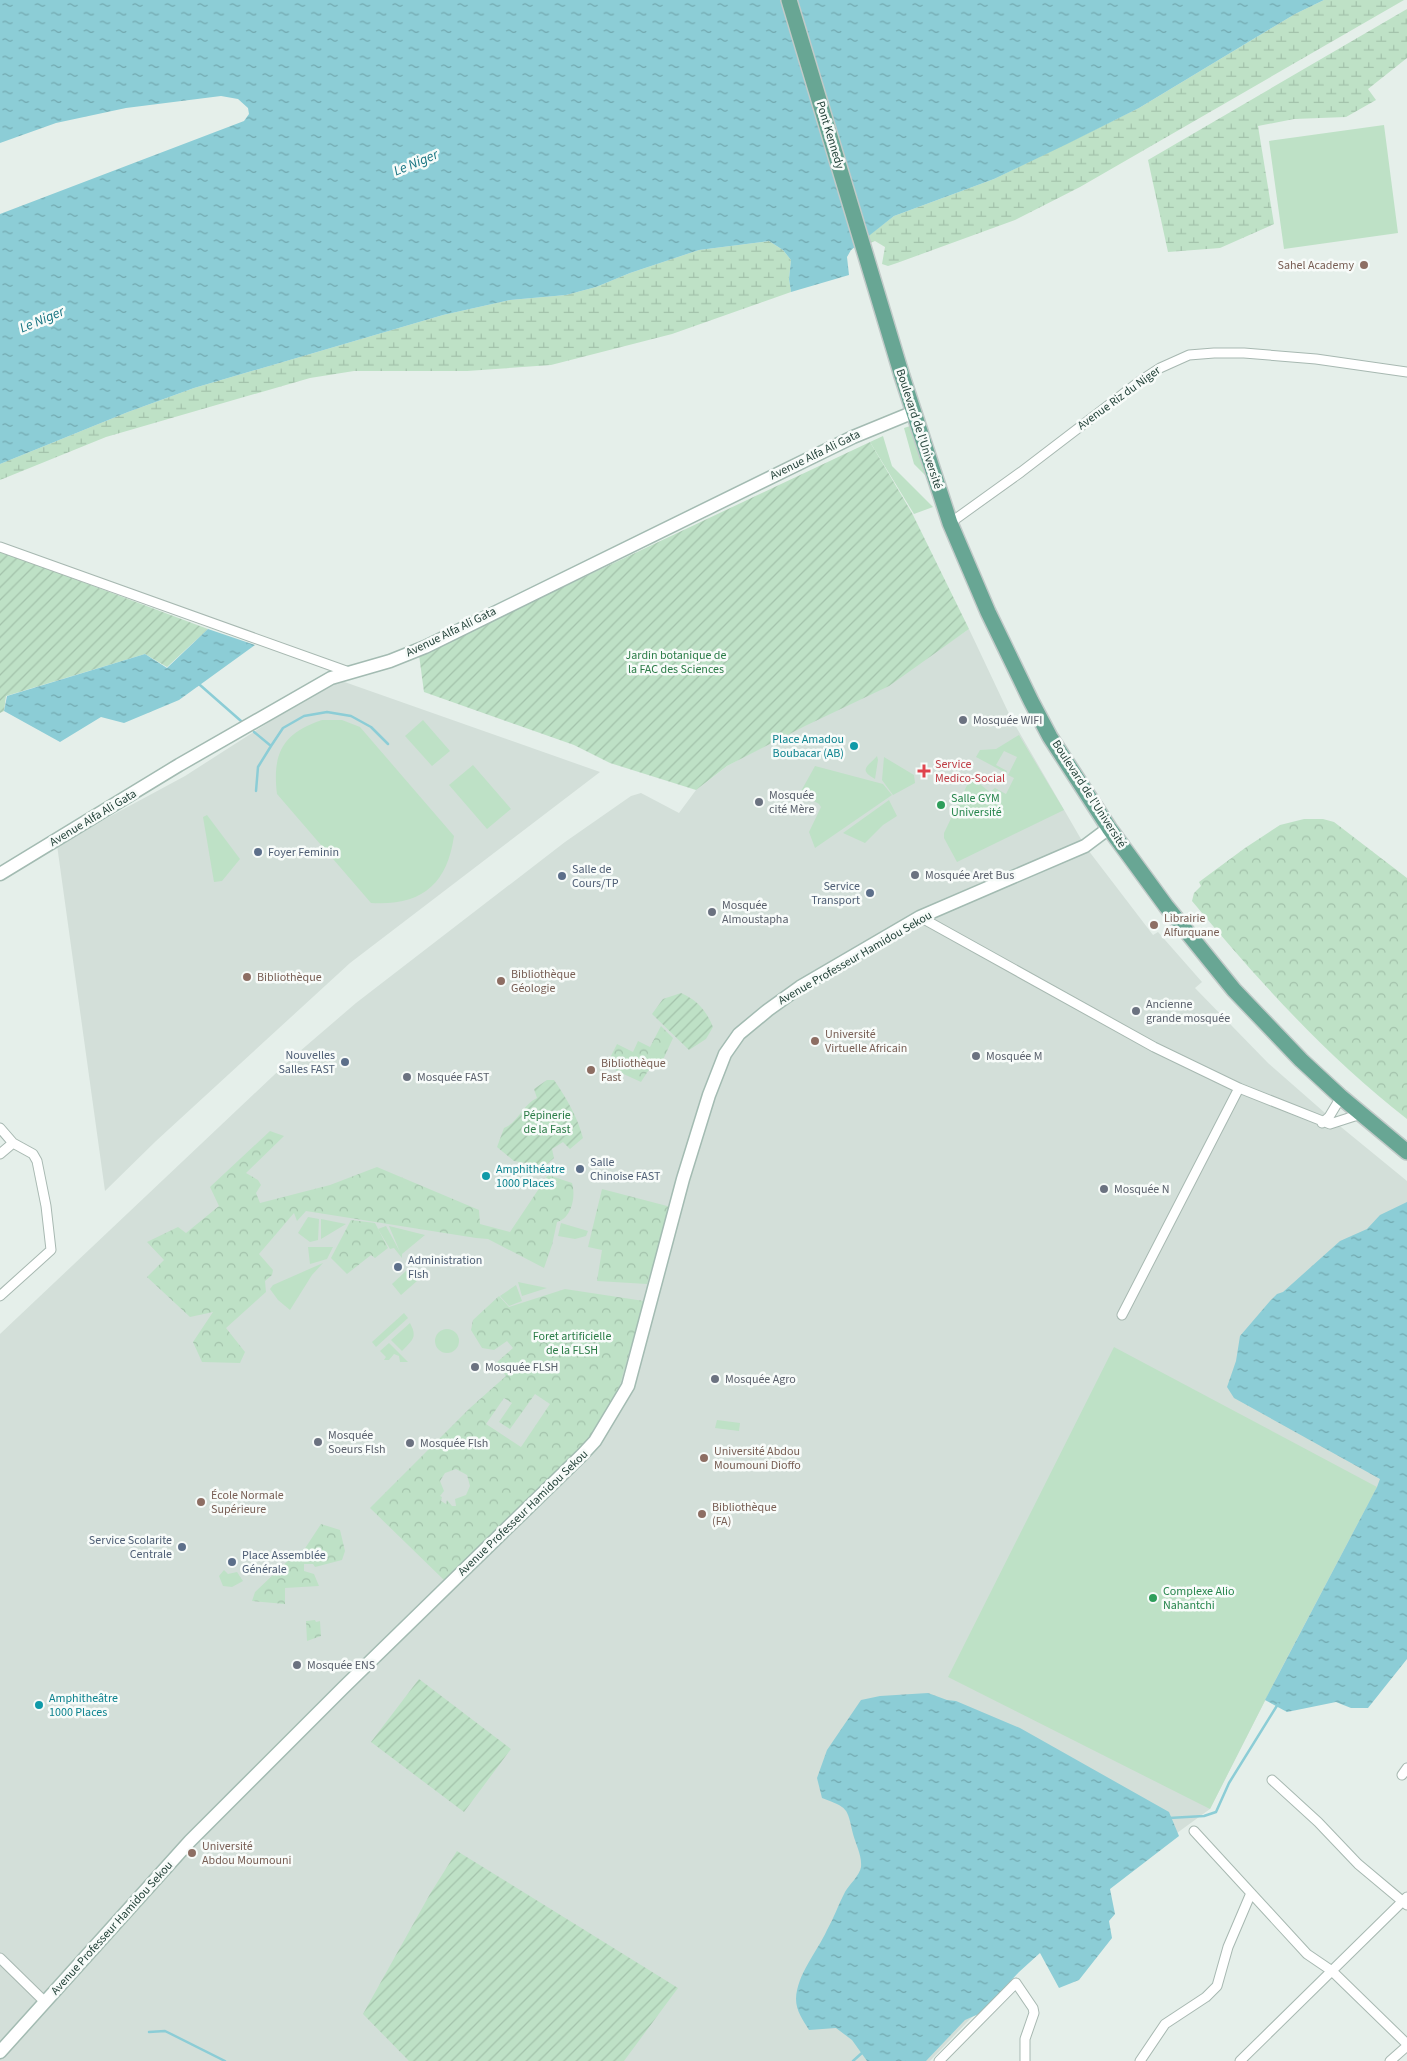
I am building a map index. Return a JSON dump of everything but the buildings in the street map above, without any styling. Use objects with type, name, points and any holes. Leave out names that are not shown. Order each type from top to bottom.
[{"type":"main road","name":"Pont Kennedy","points":[[788,0],[871,270]]},
{"type":"main road","name":"Boulevard de l'Université","points":[[871,270],[950,523],[988,612],[1050,737],[1109,828],[1166,906],[1234,990],[1301,1060],[1407,1152]]},
{"type":"street","name":"Avenue Riz du Niger","points":[[950,523],[1021,472],[1140,381],[1160,368],[1189,355],[1244,353],[1292,357],[1407,372]]},
{"type":"street","name":"Avenue Alfa Ali Gata","points":[[0,874],[196,756],[331,678],[425,647],[853,437],[914,412]]},
{"type":"street","points":[[0,547],[349,672]]},
{"type":"street","name":"Avenue Professeur Hamidou Sekou","points":[[0,2052],[190,1841],[343,1688],[589,1449],[628,1386],[683,1179],[709,1095],[725,1054],[739,1034],[768,1010],[800,988],[920,917],[1085,846],[1109,828]]},
{"type":"street","points":[[920,917],[1154,1047],[1239,1088],[1322,1123],[1330,1124],[1361,1114]]},
{"type":"street","points":[[1122,1315],[1239,1088]]},
{"type":"street","points":[[1322,1123],[1329,1117],[1341,1096]]},
{"type":"street","points":[[0,1128],[13,1143],[34,1154],[46,1206],[50,1250],[0,1296]]},
{"type":"street","points":[[0,1154],[13,1143]]},
{"type":"street","points":[[1240,2061],[1406,1901],[1358,1864],[1318,1822],[1272,1780]]},
{"type":"street","points":[[1194,1831],[1307,1954],[1332,1971],[1407,2045],[1390,2061]]},
{"type":"street","points":[[1140,2061],[1164,2024],[1206,1997],[1217,1986],[1230,1940],[1251,1893]]},
{"type":"street","points":[[0,1958],[44,2002]]},
{"type":"street","points":[[939,2061],[1016,1983],[1033,2008],[1034,2013],[1025,2039],[1026,2061]]},
{"type":"shaded area","name":"Université Abdou Moumouni Dioffo","points":[[969,629],[1011,718],[1085,846],[1153,935],[1158,932],[1202,982],[1195,988],[1268,1063],[1341,1127],[1407,1181],[1407,1582],[1269,1693],[1210,1809],[1082,1902],[930,2061],[0,2061],[0,1334],[292,1058],[356,1003],[565,842],[631,796],[641,793],[679,813],[696,790],[727,766],[915,666]]},
{"type":"shaded area","points":[[336,679],[600,772],[350,963],[156,1141],[105,1191],[57,845],[185,776]]},
{"type":"green space","points":[[1324,0],[1404,0],[1080,187],[1015,220],[888,266],[882,264],[885,247],[875,241],[870,243],[868,236],[894,216],[994,179],[1139,108],[1295,14]]},
{"type":"green space","points":[[1407,9],[1407,58],[1368,89],[1376,100],[1346,117],[1294,119],[1258,126],[1274,224],[1220,248],[1168,252],[1148,160]]},
{"type":"green space","points":[[1384,125],[1398,233],[1284,249],[1269,141]]},
{"type":"green space","points":[[769,241],[783,250],[791,260],[789,279],[791,292],[672,334],[551,365],[467,371],[354,371],[310,378],[106,437],[0,480],[0,464],[128,412],[194,388],[443,315],[510,300],[566,295],[596,287],[630,273],[699,250]]},
{"type":"green space","points":[[913,425],[928,476],[914,464],[904,428]]},
{"type":"green space","points":[[883,436],[892,466],[933,507],[914,514],[870,442]]},
{"type":"green space","name":"Jardin botanique de la FAC des Sciences","points":[[870,442],[912,513],[969,629],[889,686],[727,766],[696,790],[610,763],[574,745],[424,692],[419,655]]},
{"type":"green space","points":[[0,551],[208,629],[167,667],[145,654],[6,696],[4,711],[0,713]]},
{"type":"green space","points":[[322,720],[342,720],[360,727],[454,836],[445,868],[438,880],[429,889],[404,901],[371,903],[277,794],[276,767],[283,746],[298,731]]},
{"type":"green space","points":[[423,720],[450,751],[432,766],[405,736]]},
{"type":"green space","points":[[1019,735],[1064,810],[957,862],[944,838],[944,833],[971,777],[990,792],[995,788],[1006,794],[1014,778],[1008,775],[1017,757],[1004,751],[996,765],[1007,771],[1006,773],[976,757],[980,750],[996,749]]},
{"type":"green space","points":[[877,756],[875,779],[867,773],[866,768]]},
{"type":"green space","points":[[884,757],[914,775],[915,783],[893,795],[882,780]]},
{"type":"green space","points":[[473,765],[511,809],[487,829],[449,785]]},
{"type":"green space","points":[[815,766],[883,784],[892,795],[815,848],[809,832],[821,807],[800,793]]},
{"type":"green space","points":[[889,800],[897,816],[883,825],[865,843],[843,833]]},
{"type":"green space","points":[[207,815],[240,859],[222,881],[214,882],[203,817]]},
{"type":"green space","points":[[1304,819],[1323,819],[1334,822],[1407,878],[1407,1119],[1348,1069],[1294,1016],[1267,988],[1192,901],[1194,893],[1201,886],[1199,882],[1245,848],[1280,825]]},
{"type":"green space","points":[[681,993],[700,1006],[713,1027],[706,1039],[689,1050],[652,1014],[663,999]]},
{"type":"green space","points":[[661,1026],[673,1038],[662,1062],[648,1071],[641,1082],[606,1066],[617,1044],[633,1052],[638,1041],[650,1047]]},
{"type":"green space","name":"Pépinerie de la Fast","points":[[547,1080],[554,1080],[563,1094],[575,1115],[583,1138],[570,1149],[563,1142],[552,1149],[554,1158],[545,1166],[514,1161],[497,1147],[504,1128],[514,1122],[528,1104],[537,1098],[534,1089]]},
{"type":"green space","points":[[270,1131],[284,1136],[246,1173],[258,1180],[261,1185],[256,1193],[260,1203],[330,1185],[377,1167],[479,1210],[480,1224],[510,1232],[548,1175],[572,1183],[572,1206],[566,1216],[557,1222],[544,1268],[488,1239],[306,1211],[297,1221],[294,1213],[259,1254],[273,1270],[272,1275],[265,1281],[266,1292],[226,1328],[245,1352],[240,1363],[202,1362],[193,1342],[213,1312],[190,1317],[147,1277],[164,1260],[147,1242],[178,1227],[186,1233],[219,1206],[210,1187]]},
{"type":"green space","points":[[602,1189],[671,1207],[647,1284],[597,1281],[602,1250],[588,1247]]},
{"type":"green space","points":[[308,1217],[319,1219],[318,1240],[310,1242],[298,1233]]},
{"type":"green space","points":[[321,1219],[346,1224],[321,1239]]},
{"type":"green space","points":[[351,1220],[375,1223],[388,1248],[375,1258],[371,1255],[347,1274],[331,1258]]},
{"type":"green space","points":[[561,1223],[588,1231],[586,1236],[575,1239],[558,1236]]},
{"type":"green space","points":[[386,1226],[400,1252],[389,1226],[425,1235],[402,1254],[402,1258],[394,1248],[390,1249],[378,1229]]},
{"type":"green space","points":[[308,1247],[333,1247],[327,1259],[310,1264]]},
{"type":"green space","points":[[323,1263],[312,1275],[290,1310],[278,1300],[270,1289],[273,1285]]},
{"type":"green space","points":[[407,1270],[417,1281],[401,1295],[392,1284]]},
{"type":"green space","points":[[518,1282],[547,1288],[522,1296]]},
{"type":"green space","points":[[516,1285],[522,1301],[509,1306],[500,1296]]},
{"type":"green space","name":"Foret artificielle de la FLSH","points":[[565,1289],[644,1301],[620,1385],[595,1432],[578,1452],[444,1580],[370,1508],[470,1408],[506,1376],[496,1363],[513,1348],[507,1341],[494,1350],[482,1348],[471,1330],[473,1320],[499,1296],[509,1307]],"holes":[[[535,1394],[550,1404],[521,1447],[486,1424],[504,1398],[512,1403],[499,1422],[510,1429]],[[456,1469],[467,1475],[470,1486],[466,1495],[455,1499],[456,1506],[452,1506],[447,1500],[446,1504],[441,1501],[442,1497],[440,1496],[444,1491],[440,1481],[445,1473]]]},
{"type":"green space","points":[[404,1313],[408,1318],[376,1347],[372,1342]]},
{"type":"green space","points":[[410,1323],[414,1336],[402,1351],[391,1340]]},
{"type":"green space","points":[[447,1329],[456,1332],[459,1341],[456,1350],[447,1353],[438,1350],[435,1341],[438,1332]]},
{"type":"green space","points":[[389,1343],[408,1362],[400,1362],[399,1356],[394,1354],[389,1360],[384,1360],[386,1357],[380,1351]]},
{"type":"green space","name":"Complexe Alio Nahantchi","points":[[1114,1347],[1377,1487],[1210,1809],[948,1677]]},
{"type":"green space","points":[[717,1420],[740,1423],[739,1431],[715,1428]]},
{"type":"green space","points":[[321,1524],[340,1530],[345,1551],[342,1560],[315,1567],[313,1564],[304,1564],[304,1571],[314,1574],[319,1586],[285,1588],[285,1604],[252,1601],[255,1592],[294,1555],[300,1556]]},
{"type":"green space","points":[[224,1570],[228,1574],[237,1572],[243,1581],[232,1587],[223,1586],[219,1576]]},
{"type":"green space","points":[[315,1620],[316,1622],[320,1621],[321,1636],[307,1641],[306,1621]]},
{"type":"green space","points":[[419,1679],[511,1749],[464,1812],[371,1742]]},
{"type":"green space","points":[[457,1851],[678,1988],[624,2061],[409,2061],[363,2014],[430,1894]]},
{"type":"water","name":"Le Niger","points":[[0,0],[1324,0],[1295,14],[1139,108],[994,179],[894,216],[851,250],[847,257],[849,275],[791,292],[789,279],[791,260],[783,250],[769,241],[699,250],[630,273],[596,287],[566,295],[510,300],[443,315],[194,388],[128,412],[0,464],[0,214],[244,121],[249,114],[248,108],[238,99],[221,96],[126,108],[56,123],[0,143]]},
{"type":"water","points":[[208,629],[255,645],[179,700],[124,723],[101,717],[60,742],[4,711],[7,696],[145,654],[167,668]]},
{"type":"water","points":[[1407,1202],[1407,1659],[1368,1708],[1351,1708],[1336,1702],[1287,1712],[1265,1700],[1380,1479],[1234,1398],[1227,1387],[1236,1361],[1240,1336],[1270,1301],[1277,1294],[1283,1292],[1340,1241],[1367,1229],[1380,1215]]},
{"type":"water","points":[[928,1693],[947,1700],[956,1701],[1020,1728],[1169,1812],[1179,1836],[1110,1889],[1115,1914],[1109,1921],[1112,1938],[1079,1980],[1059,1988],[1040,1953],[1019,1972],[981,2013],[965,2020],[926,2061],[867,2061],[852,2040],[836,2028],[809,2030],[800,2015],[796,2003],[797,1990],[804,1972],[845,1892],[857,1877],[861,1867],[860,1854],[847,1813],[837,1804],[822,1798],[817,1778],[827,1750],[861,1700],[880,1696]]},
{"type":"waterway","points":[[200,685],[241,721]]},
{"type":"waterway","points":[[256,791],[258,767],[271,746],[283,728],[304,716],[327,712],[351,716],[371,727],[388,744]]},
{"type":"waterway","points":[[254,732],[271,746]]},
{"type":"waterway","points":[[1169,1818],[1204,1816],[1216,1812],[1229,1783],[1278,1704]]},
{"type":"waterway","points":[[149,2032],[165,2031],[225,2061]]},
{"type":"waterway","points":[[853,2061],[863,2052]]},
{"type":"place","name":"Sahel Academy","points":[[1364,265]]},
{"type":"place","name":"Mosquée WIFI","points":[[963,720]]},
{"type":"place","name":"Place Amadou Boubacar (AB)","points":[[854,746]]},
{"type":"place","name":"Service Medico-Social","points":[[924,771]]},
{"type":"place","name":"Mosquée cité Mère","points":[[759,802]]},
{"type":"place","name":"Salle GYM Université","points":[[941,805]]},
{"type":"place","name":"Foyer Feminin","points":[[258,852]]},
{"type":"place","name":"Mosquée Aret Bus","points":[[915,875]]},
{"type":"place","name":"Salle de Cours/TP","points":[[562,876]]},
{"type":"place","name":"Service Transport","points":[[870,893]]},
{"type":"place","name":"Mosquée Almoustapha","points":[[712,912]]},
{"type":"place","name":"Librairie Alfurquane","points":[[1154,925]]},
{"type":"place","name":"Bibliothèque","points":[[247,977]]},
{"type":"place","name":"Bibliothèque Géologie","points":[[501,981]]},
{"type":"place","name":"Ancienne grande mosquée","points":[[1136,1011]]},
{"type":"place","name":"Université Virtuelle Africain","points":[[815,1041]]},
{"type":"place","name":"Mosquée M","points":[[976,1056]]},
{"type":"place","name":"Nouvelles Salles FAST","points":[[345,1062]]},
{"type":"place","name":"Bibliothèque Fast","points":[[591,1070]]},
{"type":"place","name":"Mosquée FAST","points":[[407,1077]]},
{"type":"place","name":"Salle Chinoise FAST","points":[[580,1169]]},
{"type":"place","name":"Amphithéatre 1000 Places","points":[[486,1176]]},
{"type":"place","name":"Mosquée N","points":[[1104,1189]]},
{"type":"place","name":"Administration Flsh","points":[[398,1267]]},
{"type":"place","name":"Mosquée FLSH","points":[[475,1367]]},
{"type":"place","name":"Mosquée Agro","points":[[715,1379]]},
{"type":"place","name":"Mosquée Soeurs Flsh","points":[[318,1442]]},
{"type":"place","name":"Mosquée Flsh","points":[[410,1443]]},
{"type":"place","name":"Université Abdou Moumouni Dioffo","points":[[704,1458]]},
{"type":"place","name":"École Normale Supérieure","points":[[201,1502]]},
{"type":"place","name":"Bibliothèque (FA)","points":[[702,1514]]},
{"type":"place","name":"Service Scolarite Centrale","points":[[182,1547]]},
{"type":"place","name":"Place Assemblée Générale","points":[[232,1562]]},
{"type":"place","name":"Complexe Alio Nahantchi","points":[[1153,1598]]},
{"type":"place","name":"Mosquée ENS","points":[[297,1665]]},
{"type":"place","name":"Amphitheâtre 1000 Places","points":[[39,1705]]},
{"type":"place","name":"Université Abdou Moumouni","points":[[192,1853]]}]
